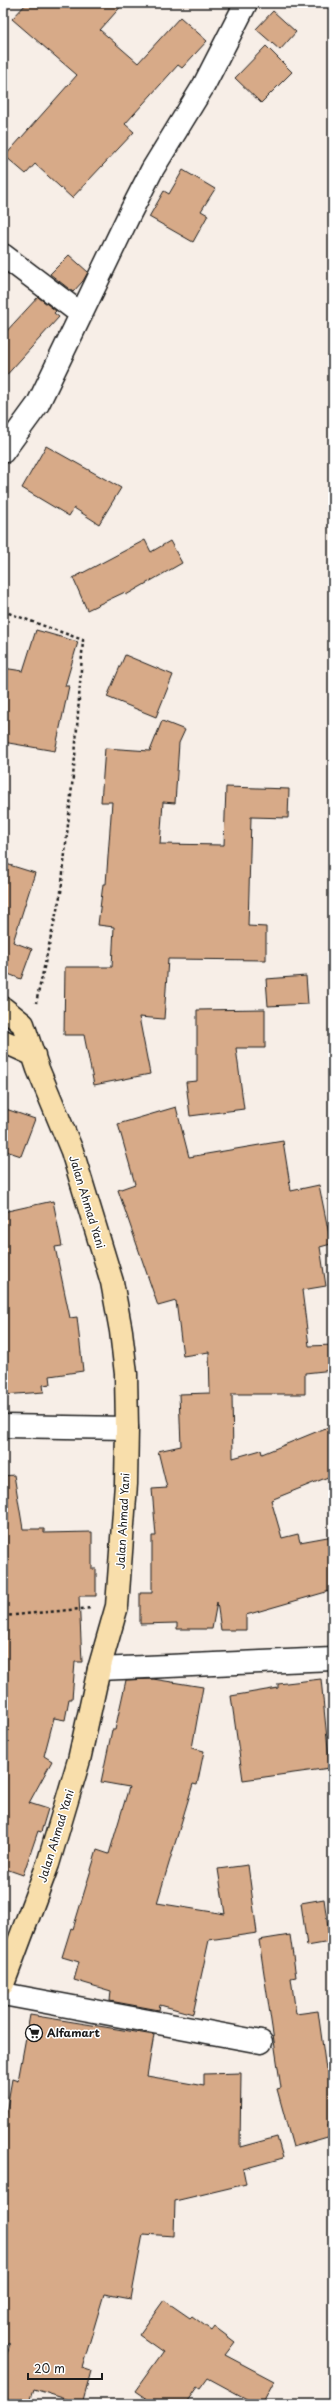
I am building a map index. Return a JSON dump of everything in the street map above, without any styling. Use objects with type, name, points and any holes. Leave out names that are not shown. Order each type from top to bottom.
[{"type":"highway","points":[[3,1008],[23,1024]]},
{"type":"highway","name":"Jalan Ahmad Yani","points":[[3,1984],[51,1857],[79,1760],[99,1669],[118,1606],[126,1484],[127,1428],[122,1338],[112,1282],[72,1151],[23,1024]]},
{"type":"highway","points":[[3,1041],[34,1055]]},
{"type":"street","points":[[3,452],[38,404],[149,176],[204,85],[246,3]]},
{"type":"street","points":[[3,256],[81,314]]},
{"type":"street","points":[[3,1426],[127,1428]]},
{"type":"street","points":[[99,1669],[333,1659]]},
{"type":"street","points":[[3,1994],[261,2042]]},
{"type":"path","points":[[3,611],[83,640],[74,757],[61,892],[35,1007],[23,1024]]},
{"type":"path","points":[[3,1616],[118,1606]]},
{"type":"building","points":[[27,3],[124,3],[100,30],[138,63],[180,17],[207,41],[182,68],[178,65],[125,124],[134,132],[72,198],[35,164],[26,174],[5,156],[77,75],[12,19]]},
{"type":"building","points":[[273,11],[296,32],[280,50],[256,29]]},
{"type":"building","points":[[266,46],[292,72],[261,103],[235,78]]},
{"type":"building","points":[[183,170],[215,189],[201,211],[208,215],[193,242],[149,217],[164,191],[169,194]]},
{"type":"building","points":[[69,255],[88,272],[83,281],[73,292],[50,274]]},
{"type":"building","points":[[38,297],[56,311],[54,313],[59,317],[3,379],[3,335]]},
{"type":"building","points":[[46,446],[121,488],[99,524],[74,508],[69,516],[22,488]]},
{"type":"building","points":[[145,540],[151,552],[170,541],[182,563],[126,595],[125,592],[87,610],[73,578]]},
{"type":"building","points":[[36,630],[78,642],[65,686],[69,686],[55,751],[3,742],[3,668],[23,671]]},
{"type":"building","points":[[125,655],[173,675],[156,717],[107,697]]},
{"type":"building","points":[[162,721],[185,730],[179,743],[175,803],[163,802],[160,844],[224,845],[226,787],[289,789],[288,818],[251,817],[248,926],[266,927],[266,960],[168,959],[164,1019],[139,1017],[150,1074],[94,1085],[84,1035],[64,1035],[65,967],[112,967],[114,927],[98,925],[103,884],[106,884],[112,802],[101,802],[105,748],[150,751]]},
{"type":"building","points":[[3,863],[35,873],[13,942],[32,949],[21,979],[3,972]]},
{"type":"building","points":[[306,976],[308,1004],[268,1006],[266,979]]},
{"type":"building","points":[[265,1009],[265,1048],[236,1048],[244,1109],[190,1116],[186,1082],[197,1081],[197,1010]]},
{"type":"building","points":[[176,1107],[189,1157],[283,1141],[291,1191],[319,1185],[331,1244],[320,1247],[326,1286],[302,1290],[309,1346],[333,1345],[333,1370],[305,1373],[305,1394],[232,1394],[233,1458],[261,1450],[262,1454],[333,1425],[333,1475],[271,1500],[282,1538],[298,1534],[300,1542],[333,1536],[333,1590],[246,1615],[246,1630],[221,1630],[217,1602],[212,1629],[177,1629],[177,1623],[140,1624],[140,1593],[152,1593],[152,1536],[156,1536],[152,1489],[167,1488],[158,1451],[181,1446],[179,1394],[210,1393],[209,1352],[183,1356],[176,1301],[158,1306],[118,1190],[135,1184],[118,1124]]},
{"type":"building","points":[[3,1108],[35,1119],[21,1156],[3,1150]]},
{"type":"building","points":[[53,1201],[62,1246],[55,1247],[70,1318],[77,1317],[83,1371],[50,1376],[51,1384],[43,1385],[44,1392],[3,1395],[3,1212]]},
{"type":"building","points":[[14,1475],[23,1529],[44,1529],[44,1533],[92,1532],[92,1569],[96,1569],[96,1596],[79,1596],[82,1662],[75,1662],[72,1699],[69,1699],[65,1720],[54,1718],[44,1756],[52,1761],[29,1803],[48,1809],[41,1832],[38,1831],[23,1875],[3,1868],[3,1476]]},
{"type":"building","points":[[153,1679],[203,1687],[192,1748],[204,1751],[197,1785],[193,1784],[157,1903],[225,1914],[218,1869],[248,1865],[257,1933],[209,1940],[193,2014],[160,2005],[159,2010],[110,2001],[111,1991],[74,1980],[79,1962],[62,1957],[71,1928],[73,1929],[97,1850],[109,1854],[129,1787],[101,1782],[112,1730],[115,1730],[126,1680]]},
{"type":"building","points":[[321,1679],[330,1768],[243,1780],[231,1696],[278,1688],[278,1684]]},
{"type":"building","points":[[324,1899],[330,1942],[307,1946],[301,1903]]},
{"type":"building","points":[[290,1935],[296,1977],[291,1978],[296,2014],[318,2011],[326,2070],[333,2068],[333,2123],[328,2125],[331,2136],[293,2147],[277,2089],[281,2088],[259,1940]]},
{"type":"building","points":[[30,2015],[154,2035],[147,2076],[204,2086],[204,2074],[241,2073],[240,2147],[277,2137],[283,2158],[243,2169],[246,2184],[175,2201],[174,2236],[143,2234],[131,2299],[104,2294],[82,2368],[91,2371],[82,2404],[34,2389],[29,2404],[16,2404],[3,2400],[3,2366],[10,2344],[3,2342],[3,2131],[12,2079],[18,2081]]},
{"type":"building","points":[[164,2300],[190,2318],[192,2316],[212,2331],[215,2327],[235,2342],[225,2355],[274,2381],[262,2404],[256,2404],[208,2378],[200,2389],[197,2387],[185,2404],[154,2404],[135,2391],[163,2352],[139,2335]]},
{"type":"place","name":"Alfamart","points":[[34,2033]]}]
